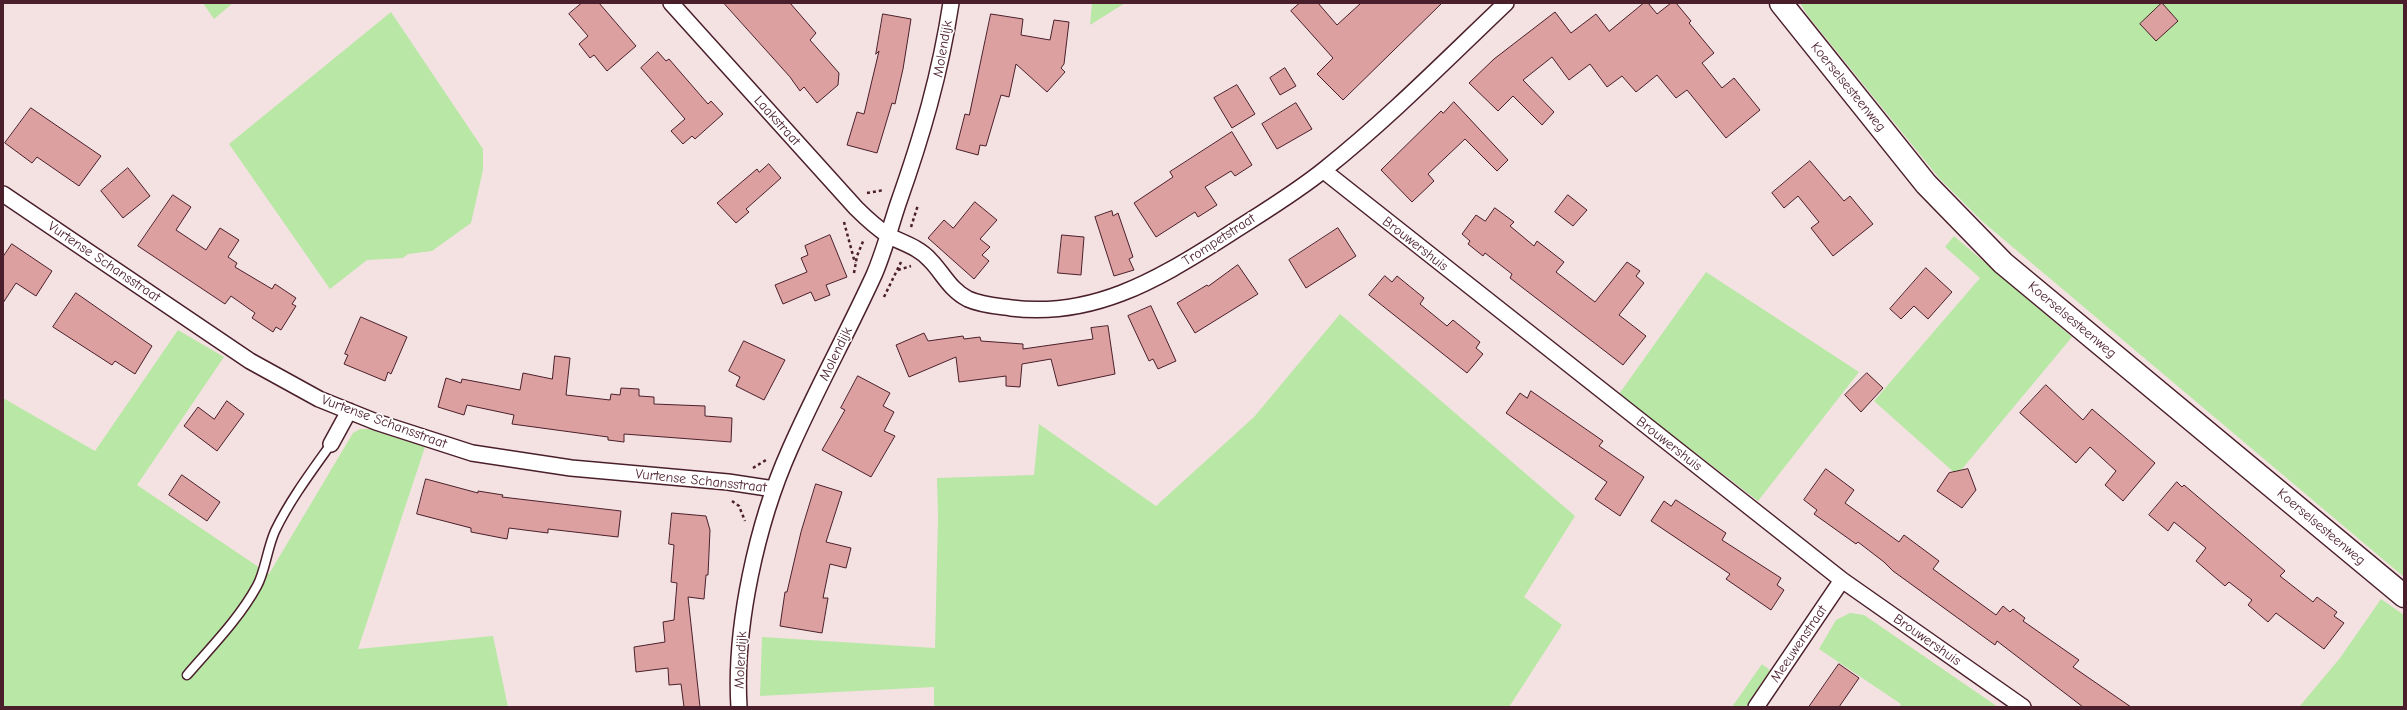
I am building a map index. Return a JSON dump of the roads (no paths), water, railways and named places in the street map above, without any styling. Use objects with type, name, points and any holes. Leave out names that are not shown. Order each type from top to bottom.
[{"type":"street","name":"Laakstraat","points":[[671,3],[856,208],[888,235]]},
{"type":"street","name":"Molendijk","points":[[739,707],[739,666],[742,629],[759,539],[774,489],[789,450],[875,273],[938,78],[951,3]]},
{"type":"street","name":"Trompetstraat","points":[[888,235],[930,260],[947,282],[969,299],[991,305],[1019,309],[1047,310],[1079,306],[1130,291],[1164,275],[1324,171],[1372,130],[1506,3]]},
{"type":"street","name":"Koerselsesteenweg","points":[[1781,3],[1926,184],[2003,263],[2404,596]]},
{"type":"street","name":"Brouwershuis","points":[[1324,171],[1842,580],[2023,707]]},
{"type":"street","name":"Vurtense Schansstraat","points":[[3,194],[250,361],[319,399],[376,422],[472,453],[571,468],[728,482],[774,489]]},
{"type":"street","points":[[331,444],[349,411]]},
{"type":"street","name":"Meeuwenstraat","points":[[1756,707],[1842,580]]},
{"type":"lane","points":[[187,674],[228,626],[255,590],[267,550],[275,530],[297,492],[331,444]]}]
